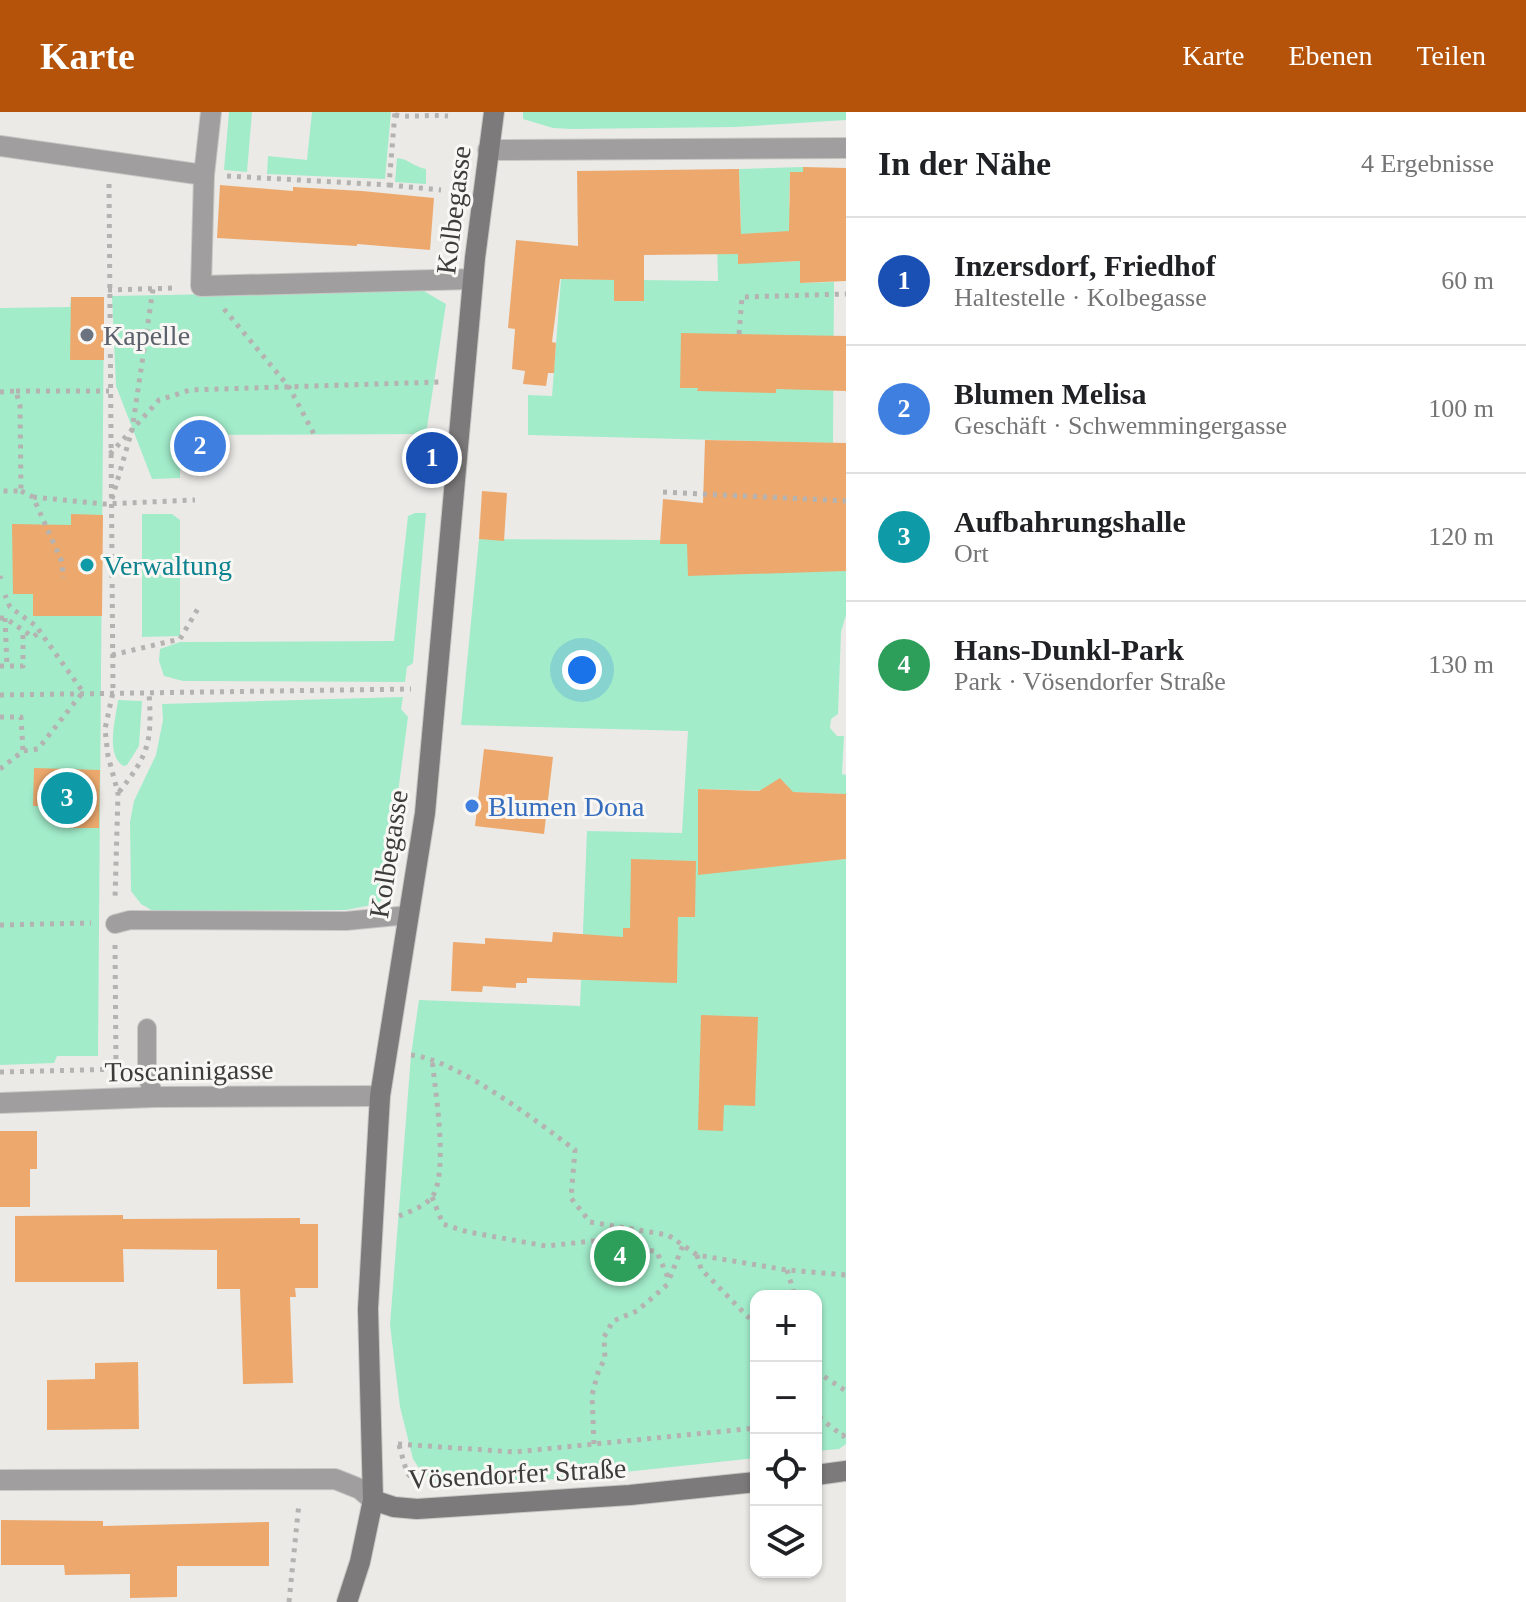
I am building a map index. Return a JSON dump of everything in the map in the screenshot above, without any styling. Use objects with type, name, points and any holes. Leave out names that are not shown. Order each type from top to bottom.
[{"type":"main road","name":"Kolbegasse","points":[[347,1602],[360,1562],[373,1500],[368,1309],[382,1072],[425,813],[473,279],[494,112]]},
{"type":"main road","points":[[822,1474],[846,1471]]},
{"type":"main road","name":"Vösendorfer Straße","points":[[373,1500],[394,1507],[417,1509],[630,1495],[750,1483]]},
{"type":"street","points":[[211,112],[204,175],[201,286],[473,279]]},
{"type":"street","points":[[0,146],[204,175]]},
{"type":"street","points":[[488,150],[846,148]]},
{"type":"street","name":"Toscaninigasse","points":[[0,1103],[155,1097],[380,1096]]},
{"type":"street","name":"Vösendorfer Straße","points":[[0,1480],[301,1478],[347,1482],[373,1500]]},
{"type":"lane","points":[[115,924],[130,920],[346,921],[408,915]]},
{"type":"lane","points":[[147,1028],[147,1077],[155,1097]]},
{"type":"path","points":[[389,185],[395,114],[414,118],[422,113],[448,116]]},
{"type":"path","points":[[0,1072],[116,1068],[118,793],[108,756],[105,729],[113,692],[109,161]]},
{"type":"path","points":[[204,175],[441,190]]},
{"type":"path","points":[[108,290],[201,286],[214,294],[231,321],[289,387],[314,434]]},
{"type":"path","points":[[111,503],[132,430],[153,289]]},
{"type":"path","points":[[739,334],[742,297],[846,294]]},
{"type":"path","points":[[110,454],[159,400],[190,390],[464,382]]},
{"type":"path","points":[[16,391],[20,406],[21,491]]},
{"type":"path","points":[[0,392],[109,391]]},
{"type":"path","points":[[0,491],[21,491],[33,497],[111,503],[195,500]]},
{"type":"path","points":[[663,492],[846,501]]},
{"type":"path","points":[[33,497],[62,562],[63,578]]},
{"type":"path","points":[[5,595],[10,607],[40,632],[83,692]]},
{"type":"path","points":[[112,655],[180,639],[199,607]]},
{"type":"path","points":[[2,618],[33,637],[40,632]]},
{"type":"path","points":[[2,618],[3,666],[23,666],[23,631]]},
{"type":"path","points":[[0,695],[436,688]]},
{"type":"path","points":[[0,769],[23,751],[38,749],[83,692]]},
{"type":"path","points":[[118,793],[143,760],[150,738],[149,692]]},
{"type":"path","points":[[0,717],[21,717],[23,751]]},
{"type":"path","points":[[0,925],[115,924]]},
{"type":"path","points":[[382,1072],[411,1055],[432,1058],[525,1112],[575,1150],[571,1198],[590,1222],[668,1235],[697,1255],[787,1270],[846,1275]]},
{"type":"path","points":[[432,1058],[441,1163],[432,1197],[443,1224],[468,1232],[546,1246],[602,1240],[636,1246],[657,1252],[669,1280]]},
{"type":"path","points":[[390,1219],[413,1210],[432,1197]]},
{"type":"path","points":[[594,1444],[592,1395],[605,1359],[604,1337],[613,1321],[637,1311],[668,1284],[683,1245]]},
{"type":"path","points":[[697,1255],[701,1269],[750,1319]]},
{"type":"path","points":[[787,1270],[793,1290]]},
{"type":"path","points":[[822,1375],[846,1391]]},
{"type":"path","points":[[822,1423],[843,1436],[846,1432]]},
{"type":"path","points":[[383,1445],[514,1452],[750,1429]]},
{"type":"path","points":[[398,1444],[407,1473],[421,1486],[430,1488]]},
{"type":"path","points":[[289,1602],[301,1478]]},
{"type":"green space","points":[[229,112],[252,112],[247,172],[224,170]]},
{"type":"green space","points":[[312,112],[391,112],[385,179],[267,174],[268,156],[307,160]]},
{"type":"green space","points":[[523,112],[846,112],[846,120],[735,127],[572,129],[553,128],[523,119]]},
{"type":"green space","points":[[397,158],[426,169],[426,184],[395,182]]},
{"type":"green space","points":[[803,167],[803,172],[790,173],[789,207],[802,208],[778,262],[800,261],[801,283],[834,282],[833,443],[528,435],[528,395],[552,396],[561,279],[718,281],[717,241],[741,228],[739,169]]},
{"type":"green space","points":[[422,290],[446,304],[426,434],[180,435],[180,478],[152,479],[116,386],[112,296]]},
{"type":"green space","points":[[71,297],[104,297],[98,1056],[57,1056],[54,1063],[0,1065],[0,308],[70,307]]},
{"type":"green space","points":[[426,513],[413,663],[407,667],[405,682],[183,681],[164,676],[159,661],[160,649],[180,642],[394,641],[408,516]]},
{"type":"green space","points":[[142,514],[172,514],[180,520],[180,636],[142,637]]},
{"type":"green space","points":[[479,539],[846,541],[846,615],[841,632],[838,714],[831,719],[830,728],[837,736],[844,736],[842,774],[846,775],[846,794],[787,792],[786,784],[778,779],[772,791],[699,789],[718,872],[846,859],[846,1444],[839,1449],[822,1450],[822,1290],[750,1290],[750,1459],[559,1479],[445,1483],[432,1482],[413,1459],[400,1407],[390,1325],[411,1055],[419,1000],[580,1006],[587,831],[682,833],[688,731],[461,725]]},
{"type":"green space","points":[[403,697],[401,709],[408,717],[384,898],[377,904],[346,910],[153,911],[141,904],[131,891],[130,822],[134,801],[156,755],[163,720],[162,704]]},
{"type":"green space","points":[[118,700],[142,701],[139,746],[127,765],[123,766],[114,753],[113,744]]},
{"type":"building","points":[[803,167],[846,168],[846,281],[800,283],[800,261],[738,264],[738,254],[644,255],[644,301],[614,301],[614,280],[560,279],[552,342],[556,343],[554,373],[548,373],[546,386],[523,384],[525,371],[512,369],[515,329],[508,328],[516,240],[578,246],[577,171],[739,169],[741,234],[789,231],[790,172],[803,172]]},
{"type":"building","points":[[220,185],[293,191],[293,187],[362,191],[434,198],[430,250],[217,238]]},
{"type":"building","name":"Kapelle","points":[[71,297],[104,297],[104,360],[70,360]]},
{"type":"building","points":[[681,333],[846,336],[846,391],[776,389],[776,393],[680,388]]},
{"type":"building","points":[[705,440],[846,443],[846,571],[688,576],[687,544],[660,544],[663,499],[703,503]]},
{"type":"building","points":[[482,491],[507,493],[504,541],[479,539]]},
{"type":"building","points":[[71,514],[103,515],[102,616],[33,616],[33,594],[13,594],[12,524],[71,525]]},
{"type":"building","points":[[484,749],[553,757],[544,834],[475,826]]},
{"type":"building","points":[[34,768],[100,770],[99,828],[64,828],[64,806],[33,806]]},
{"type":"building","points":[[780,778],[793,792],[846,794],[846,859],[698,875],[698,789],[759,791]]},
{"type":"building","points":[[631,859],[696,861],[695,917],[678,917],[677,983],[527,978],[527,983],[516,983],[516,988],[483,986],[482,992],[451,991],[453,942],[485,944],[485,938],[552,942],[553,932],[623,937],[623,928],[630,928]]},
{"type":"building","points":[[701,1015],[758,1017],[755,1106],[724,1105],[723,1131],[698,1130]]},
{"type":"building","points":[[0,1131],[37,1131],[37,1169],[30,1169],[30,1207],[0,1207]]},
{"type":"building","points":[[123,1215],[123,1219],[300,1218],[300,1224],[318,1224],[318,1288],[295,1288],[296,1297],[290,1297],[293,1383],[243,1384],[240,1289],[217,1289],[217,1250],[123,1249],[124,1282],[15,1282],[15,1216]]},
{"type":"building","points":[[138,1362],[139,1429],[47,1430],[47,1380],[95,1379],[95,1363]]},
{"type":"building","points":[[1,1520],[103,1521],[103,1526],[269,1522],[269,1566],[177,1566],[177,1597],[130,1598],[130,1574],[65,1575],[64,1565],[1,1565]]},
{"type":"place","name":"Kapelle","points":[[87,335]]},
{"type":"place","name":"Blumen Melisa","points":[[200,446]]},
{"type":"place","name":"Inzersdorf, Friedhof","points":[[432,458]]},
{"type":"place","name":"Verwaltung","points":[[87,565]]},
{"type":"place","name":"Aufbahrungshalle","points":[[67,798]]},
{"type":"place","name":"Blumen Dona","points":[[472,806]]},
{"type":"place","name":"Hans-Dunkl-Park","points":[[620,1256]]}]
